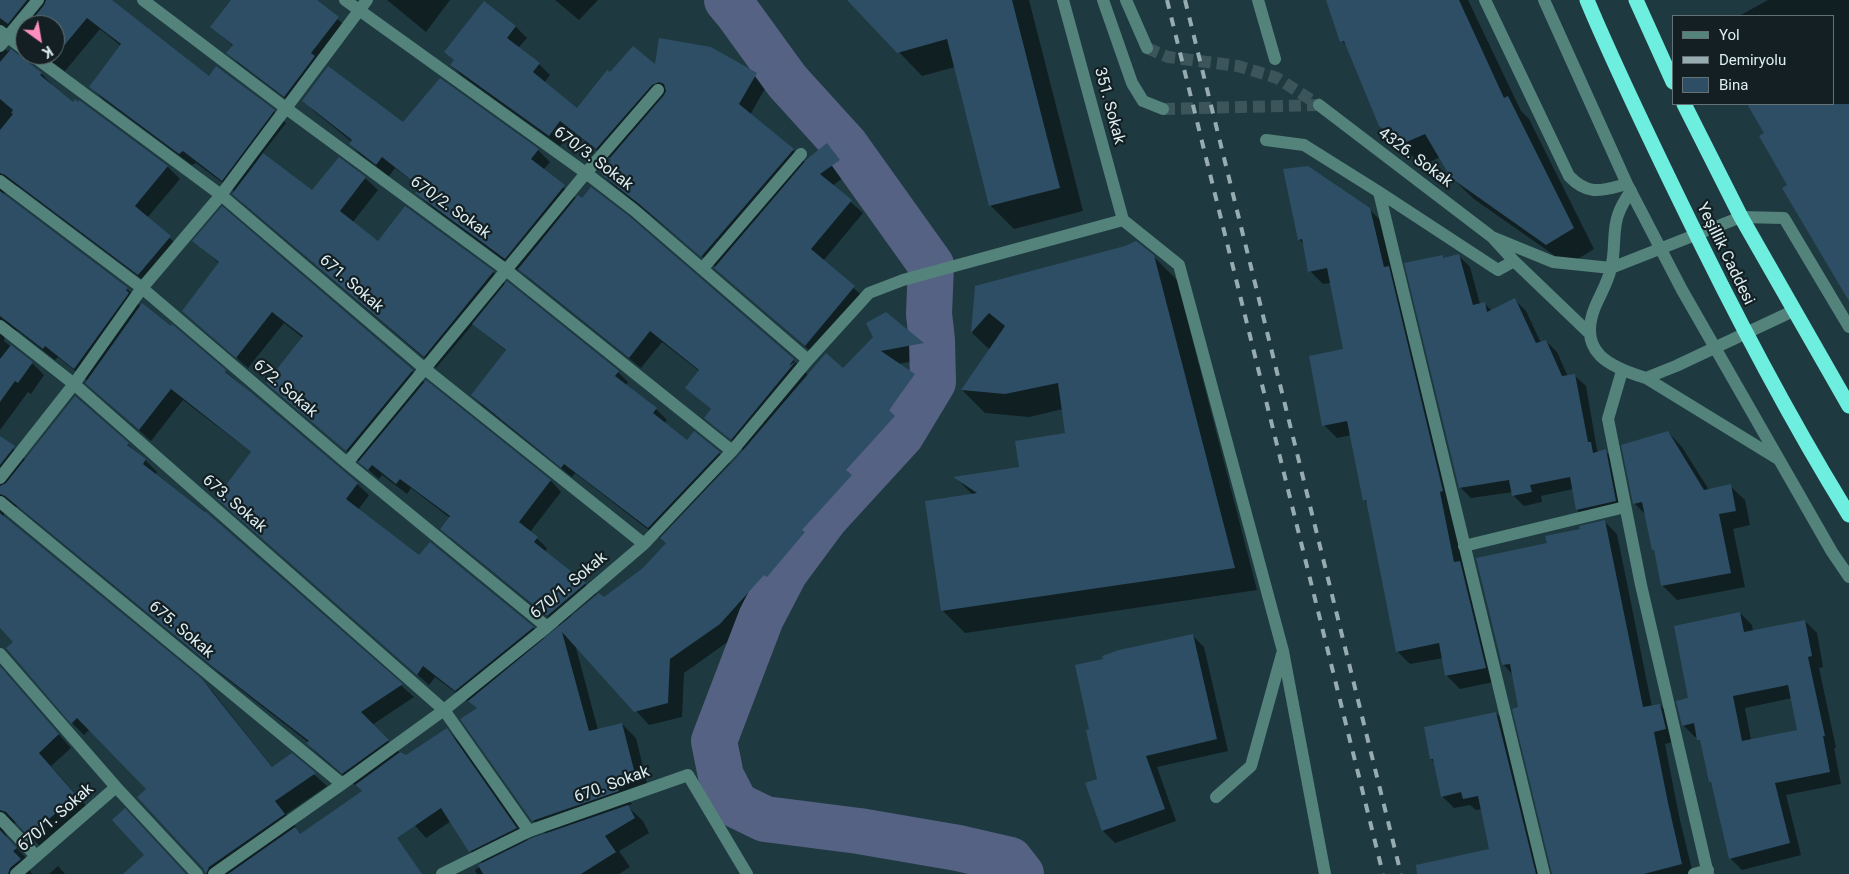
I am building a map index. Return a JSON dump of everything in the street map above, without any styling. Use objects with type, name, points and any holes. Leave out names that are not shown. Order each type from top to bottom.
[{"type":"highway","name":"Yeşillik Caddesi","points":[[1587,0],[1616,70],[1745,333],[1827,479],[1849,514]]},
{"type":"highway","points":[[1636,0],[1672,80]]},
{"type":"highway","name":"Yeşillik Caddesi","points":[[1685,105],[1793,311],[1849,406]]},
{"type":"street","points":[[15,45],[2,38],[38,0]]},
{"type":"street","name":"670/2. Sokak","points":[[143,0],[287,109],[506,270],[732,451]]},
{"type":"street","name":"670/3. Sokak","points":[[345,0],[363,5],[634,210],[808,360]]},
{"type":"street","name":"351. Sokak","points":[[1063,0],[1123,220]]},
{"type":"street","name":"351. Sokak","points":[[1103,0],[1132,83],[1143,101],[1163,109]]},
{"type":"street","points":[[1126,0],[1147,48]]},
{"type":"street","points":[[1258,0],[1275,59]]},
{"type":"street","points":[[1485,0],[1569,176],[1576,183],[1592,190],[1600,191],[1629,187]]},
{"type":"street","points":[[1544,0],[1629,187],[1682,290],[1832,552],[1849,577]]},
{"type":"street","points":[[0,478],[74,384],[142,288],[221,195],[287,109],[363,5]]},
{"type":"street","name":"671. Sokak","points":[[46,65],[221,195],[425,369],[644,544]]},
{"type":"street","points":[[347,464],[586,173],[658,90]]},
{"type":"street","name":"4326. Sokak","points":[[1319,105],[1492,236]]},
{"type":"street","points":[[1266,140],[1304,146],[1379,192],[1498,270],[1514,262]]},
{"type":"street","points":[[703,268],[801,154]]},
{"type":"street","name":"672. Sokak","points":[[0,181],[142,288],[347,464],[546,626]]},
{"type":"street","points":[[1629,187],[1617,216],[1611,268],[1594,310],[1588,332],[1592,347],[1603,360],[1622,371],[1646,378],[1780,460]]},
{"type":"street","points":[[1379,192],[1544,874]]},
{"type":"street","points":[[1492,236],[1553,262],[1611,268],[1742,217],[1784,218],[1849,327]]},
{"type":"street","points":[[1123,220],[1178,265],[1283,651],[1325,874]]},
{"type":"street","name":"670/1. Sokak","points":[[214,874],[444,710],[644,544],[732,451],[808,360],[869,293],[903,280],[1123,220]]},
{"type":"street","points":[[1492,236],[1514,262],[1588,332]]},
{"type":"street","points":[[1646,378],[1793,311]]},
{"type":"street","name":"673. Sokak","points":[[0,326],[74,384],[444,710],[529,831]]},
{"type":"street","points":[[1622,371],[1608,419],[1641,585],[1708,872],[1694,874]]},
{"type":"street","name":"675. Sokak","points":[[0,502],[342,784]]},
{"type":"street","points":[[1464,546],[1625,507]]},
{"type":"street","points":[[1216,797],[1250,766],[1283,651]]},
{"type":"street","points":[[0,654],[116,787],[197,874]]},
{"type":"street","name":"670. Sokak","points":[[442,874],[529,831],[688,775],[747,874]]},
{"type":"street","name":"670/1. Sokak","points":[[16,874],[116,787]]},
{"type":"street","points":[[0,818],[36,856]]},
{"type":"building","points":[[0,0],[27,0],[8,24],[0,18]]},
{"type":"building","points":[[46,0],[112,0],[209,76],[216,66],[275,110],[222,181],[183,151],[179,154],[89,87],[121,44],[87,18],[65,44],[65,15],[36,15]]},
{"type":"building","points":[[231,0],[317,0],[339,17],[311,53],[315,56],[284,97],[226,53],[233,45],[210,27]]},
{"type":"building","points":[[847,0],[1012,0],[1060,188],[989,206],[947,39],[897,53]]},
{"type":"building","points":[[1326,0],[1459,0],[1504,98],[1508,96],[1574,228],[1546,245],[1451,178],[1425,134],[1402,144],[1379,126],[1344,41],[1340,42]]},
{"type":"building","points":[[484,1],[516,26],[507,38],[540,63],[533,72],[577,108],[607,70],[610,72],[633,46],[655,64],[659,38],[711,47],[757,73],[739,104],[794,149],[701,257],[601,174],[611,160],[609,159],[664,95],[666,91],[664,84],[659,82],[652,85],[596,149],[560,121],[549,136],[450,65],[454,60],[444,52]]},
{"type":"building","points":[[11,49],[15,52],[15,65],[32,65],[42,73],[40,75],[73,102],[75,99],[78,102],[79,100],[168,166],[135,206],[171,236],[138,275],[0,173],[0,130],[13,114],[11,113],[13,110],[0,99],[0,62]]},
{"type":"building","points":[[328,66],[403,122],[440,78],[539,149],[531,159],[565,185],[505,259],[415,193],[420,187],[382,157],[376,165],[349,144],[352,140],[302,101]]},
{"type":"building","points":[[1849,104],[1849,301],[1782,188],[1787,185],[1759,136],[1764,133],[1748,105]]},
{"type":"building","points":[[827,143],[840,160],[820,174],[852,200],[811,249],[855,286],[805,346],[714,268],[807,159]]},
{"type":"building","points":[[263,153],[312,190],[339,157],[366,177],[340,211],[378,241],[405,206],[494,271],[424,357],[232,194]]},
{"type":"building","points":[[1308,166],[1370,208],[1384,267],[1389,266],[1443,491],[1440,492],[1454,562],[1460,561],[1486,668],[1445,676],[1439,643],[1396,652],[1366,500],[1363,501],[1347,421],[1322,426],[1309,356],[1343,349],[1327,268],[1308,272],[1302,239],[1298,240],[1283,169]]},
{"type":"building","points":[[591,187],[629,216],[794,359],[789,366],[796,361],[731,440],[704,418],[711,409],[685,388],[699,370],[650,331],[629,358],[518,269],[578,195],[582,198]]},
{"type":"building","points":[[0,191],[128,288],[126,290],[129,293],[74,369],[45,346],[43,349],[0,316]]},
{"type":"building","points":[[222,206],[413,370],[346,451],[266,383],[303,336],[272,312],[236,358],[182,311],[219,262],[192,241]]},
{"type":"building","points":[[1136,241],[1154,255],[1235,568],[941,611],[925,501],[977,493],[953,477],[1019,467],[1015,441],[1065,433],[1058,383],[1005,394],[961,390],[1005,326],[989,313],[971,333],[975,286],[1125,246]]},
{"type":"building","points":[[1459,254],[1473,305],[1485,302],[1487,312],[1515,298],[1536,343],[1546,340],[1562,376],[1575,374],[1588,442],[1591,442],[1593,453],[1606,449],[1616,501],[1576,510],[1570,477],[1530,485],[1532,492],[1512,496],[1509,480],[1459,488],[1404,263],[1443,255],[1443,258]]},
{"type":"building","points":[[507,281],[619,371],[615,376],[657,408],[653,413],[687,440],[694,431],[720,452],[648,528],[564,464],[561,468],[471,395],[506,350],[472,324]]},
{"type":"building","points":[[142,303],[171,326],[172,324],[226,370],[225,372],[358,483],[346,499],[419,555],[430,542],[534,627],[455,691],[423,666],[417,675],[216,498],[251,452],[171,389],[139,430],[85,383]]},
{"type":"building","points":[[886,312],[924,343],[881,351],[915,374],[889,410],[895,416],[846,470],[852,475],[802,530],[805,532],[767,577],[764,575],[720,624],[670,659],[668,703],[634,712],[562,632],[589,731],[622,723],[636,778],[615,783],[619,791],[532,821],[460,719],[477,708],[468,701],[599,593],[604,597],[643,568],[666,543],[660,538],[738,456],[826,353],[843,368],[873,337],[866,323]]},
{"type":"building","points":[[11,345],[33,362],[18,383],[15,381],[0,402],[0,359]]},
{"type":"building","points":[[426,380],[551,480],[519,522],[538,537],[534,542],[586,583],[547,616],[440,529],[450,516],[400,479],[396,484],[372,465],[368,470],[358,462]]},
{"type":"building","points":[[75,396],[129,443],[127,445],[146,459],[143,464],[205,511],[403,684],[361,712],[389,740],[342,774],[306,743],[309,741],[213,667],[5,496],[0,494],[0,486],[6,483]]},
{"type":"building","points":[[1668,431],[1704,490],[1731,484],[1736,511],[1719,514],[1731,573],[1661,586],[1642,502],[1633,504],[1621,445]]},
{"type":"building","points":[[0,436],[15,446],[0,465]]},
{"type":"building","points":[[0,513],[201,678],[272,767],[292,753],[316,773],[275,801],[285,814],[209,867],[206,874],[203,868],[137,797],[146,789],[77,718],[71,724],[6,648],[13,642],[0,628]]},
{"type":"building","points":[[1605,520],[1643,707],[1660,704],[1666,729],[1654,732],[1682,864],[1644,874],[1552,874],[1512,709],[1518,707],[1510,664],[1502,665],[1476,558],[1547,543],[1545,536],[1580,529],[1579,526]]},
{"type":"building","points":[[1740,612],[1744,632],[1805,620],[1812,656],[1808,657],[1825,736],[1823,736],[1830,772],[1775,783],[1790,843],[1729,859],[1700,740],[1697,740],[1694,723],[1682,726],[1676,701],[1688,698],[1674,626]],"holes":[[[1788,685],[1797,730],[1742,741],[1733,696]]]},
{"type":"building","points":[[1193,634],[1217,739],[1146,756],[1165,809],[1102,831],[1085,783],[1097,779],[1086,730],[1089,729],[1075,665],[1103,659],[1102,656],[1119,650]]},
{"type":"building","points":[[0,666],[59,734],[39,753],[76,795],[29,837],[6,812],[0,810]]},
{"type":"building","points":[[1496,712],[1536,874],[1417,874],[1416,865],[1489,849],[1478,796],[1463,799],[1461,792],[1441,797],[1433,759],[1430,759],[1424,727]]},
{"type":"building","points":[[447,728],[517,828],[469,852],[441,808],[397,838],[422,874],[228,874],[295,827],[300,834],[362,791],[355,785],[400,752],[406,755]]},
{"type":"building","points":[[628,805],[635,818],[605,836],[616,852],[581,874],[483,874],[478,865],[532,838]]},
{"type":"building","points":[[125,808],[186,874],[123,874],[144,855],[112,820]]},
{"type":"building","points":[[0,830],[17,848],[13,851],[21,859],[10,868],[8,874],[0,874]]},
{"type":"waterway","points":[[727,0],[787,81],[846,146],[931,265],[929,314],[933,382],[901,435],[825,518],[785,572],[761,618],[714,741],[721,776],[736,805],[765,819],[859,831],[958,848],[1010,860],[1021,874]]},
{"type":"tunnel","points":[[1147,48],[1168,57],[1238,66],[1277,78],[1319,105]]},
{"type":"tunnel","points":[[1163,109],[1319,105]]},
{"type":"railway","points":[[1167,0],[1383,874]]},
{"type":"railway","points":[[1185,0],[1401,874]]}]
